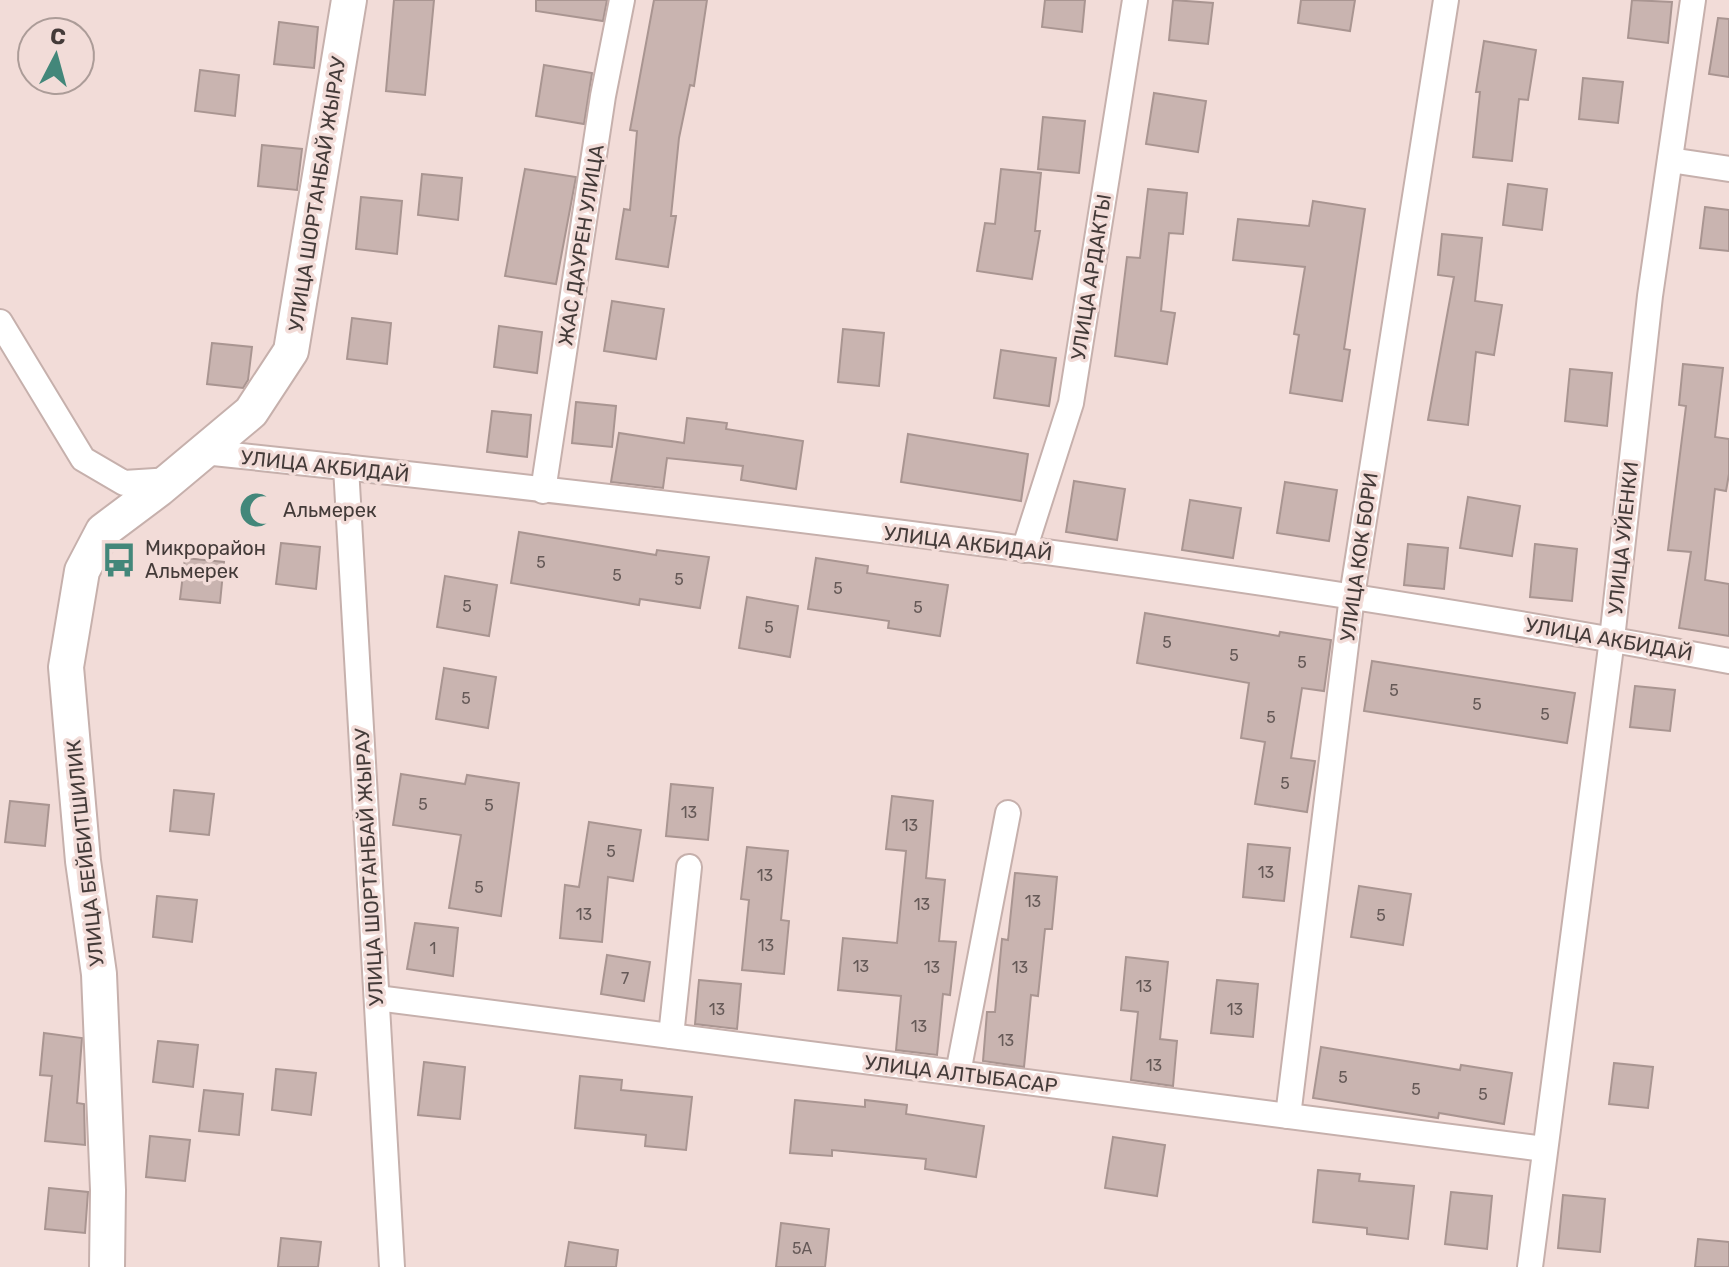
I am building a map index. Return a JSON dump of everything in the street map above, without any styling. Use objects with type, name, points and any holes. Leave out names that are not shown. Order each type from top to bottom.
[{"type":"street","name":"УЛИЦА ШОРТАНБАЙ ЖЫРАУ","points":[[204,452],[251,412],[291,351],[349,0]]},
{"type":"street","name":"ЖАС ДАУРЕН УЛИЦА","points":[[543,491],[603,96],[622,0]]},
{"type":"street","name":"УЛИЦА АРДАКТЫ","points":[[1024,550],[1071,403],[1135,0]]},
{"type":"street","name":"УЛИЦА КОК БОРИ","points":[[1288,1116],[1352,596],[1446,0]]},
{"type":"street","name":"УЛИЦА УЙЕНКИ","points":[[1530,1267],[1612,639],[1650,296],[1693,0]]},
{"type":"street","points":[[1670,160],[1729,169]]},
{"type":"street","points":[[0,322],[83,459],[124,483],[171,480]]},
{"type":"street","name":"УЛИЦА АКБИДАЙ","points":[[204,452],[1024,550],[1352,596],[1729,661]]},
{"type":"street","name":"УЛИЦА БЕЙБИТШИЛИК","points":[[107,1267],[108,1190],[99,974],[83,861],[66,667],[82,571],[103,531],[204,452]]},
{"type":"street","name":"УЛИЦА ШОРТАНБАЙ ЖЫРАУ","points":[[346,467],[392,1267]]},
{"type":"street","points":[[958,1073],[1008,813]]},
{"type":"street","points":[[671,1036],[689,867]]},
{"type":"street","name":"УЛИЦА АЛТЫБАСАР","points":[[377,998],[1544,1149]]},
{"type":"building","points":[[394,0],[434,0],[425,95],[386,91]]},
{"type":"building","points":[[536,0],[607,0],[603,21],[536,11]]},
{"type":"building","points":[[654,0],[707,0],[694,86],[690,85],[679,138],[671,216],[676,216],[668,267],[616,259],[624,209],[630,210],[637,131],[630,130]]},
{"type":"building","points":[[1045,0],[1085,0],[1082,32],[1042,27]]},
{"type":"building","points":[[1173,0],[1213,3],[1208,44],[1169,40]]},
{"type":"building","points":[[1301,0],[1355,0],[1350,31],[1298,23]]},
{"type":"building","points":[[1632,0],[1672,2],[1668,43],[1628,38]]},
{"type":"building","points":[[1718,18],[1729,19],[1729,77],[1709,74]]},
{"type":"building","points":[[279,22],[318,27],[314,68],[274,64]]},
{"type":"building","points":[[1484,41],[1536,50],[1528,100],[1519,99],[1512,161],[1473,157],[1480,92],[1476,92]]},
{"type":"building","points":[[544,65],[592,73],[584,124],[536,116]]},
{"type":"building","points":[[200,70],[239,75],[235,116],[195,111]]},
{"type":"building","points":[[1583,78],[1623,82],[1618,123],[1579,119]]},
{"type":"building","points":[[1154,93],[1206,101],[1198,152],[1146,144]]},
{"type":"building","points":[[1043,117],[1085,121],[1079,173],[1038,169]]},
{"type":"building","points":[[262,145],[302,149],[297,190],[258,186]]},
{"type":"building","points":[[525,169],[576,177],[556,284],[505,276]]},
{"type":"building","points":[[1001,169],[1041,173],[1035,231],[1040,231],[1032,279],[977,271],[985,223],[995,224]]},
{"type":"building","points":[[422,174],[462,178],[458,220],[418,215]]},
{"type":"building","points":[[1508,184],[1547,189],[1542,230],[1503,225]]},
{"type":"building","points":[[1148,189],[1187,193],[1183,234],[1169,233],[1161,311],[1175,313],[1167,364],[1115,356],[1127,257],[1140,258]]},
{"type":"building","points":[[361,197],[402,201],[397,254],[356,249]]},
{"type":"building","points":[[1313,201],[1365,209],[1344,349],[1350,350],[1342,401],[1290,393],[1299,335],[1294,334],[1305,267],[1233,260],[1238,219],[1309,226]]},
{"type":"building","points":[[1705,207],[1729,210],[1729,251],[1700,248]]},
{"type":"building","points":[[1442,234],[1482,238],[1475,301],[1502,305],[1494,355],[1476,352],[1468,425],[1428,420],[1454,277],[1438,275]]},
{"type":"building","points":[[612,301],[664,309],[656,359],[604,351]]},
{"type":"building","points":[[352,318],[391,323],[387,364],[347,359]]},
{"type":"building","points":[[499,326],[542,332],[537,373],[494,367]]},
{"type":"building","points":[[843,329],[884,333],[879,386],[838,382]]},
{"type":"building","points":[[212,343],[252,347],[248,380],[243,388],[207,384]]},
{"type":"building","points":[[1001,350],[1056,358],[1049,406],[994,398]]},
{"type":"building","points":[[1683,364],[1723,368],[1715,437],[1729,439],[1729,474],[1726,491],[1715,489],[1705,580],[1729,584],[1729,636],[1679,628],[1691,552],[1668,550],[1686,406],[1679,405]]},
{"type":"building","points":[[1570,369],[1612,373],[1607,426],[1565,421]]},
{"type":"building","points":[[576,402],[616,406],[612,447],[572,443]]},
{"type":"building","points":[[492,411],[531,415],[527,457],[487,452]]},
{"type":"building","points":[[687,418],[727,423],[726,429],[803,441],[796,489],[741,480],[743,466],[667,458],[663,488],[611,482],[619,433],[684,443]]},
{"type":"building","points":[[908,434],[1028,454],[1021,501],[901,482]]},
{"type":"building","points":[[1074,481],[1125,489],[1117,540],[1066,532]]},
{"type":"building","points":[[1285,482],[1337,490],[1329,541],[1277,533]]},
{"type":"building","points":[[1468,497],[1520,506],[1512,556],[1460,548]]},
{"type":"building","points":[[1190,500],[1241,508],[1233,558],[1182,550]]},
{"type":"building","points":[[519,532],[656,555],[657,550],[709,557],[700,608],[640,599],[639,605],[511,583]]},
{"type":"building","points":[[281,543],[320,547],[316,589],[276,584]]},
{"type":"building","points":[[1408,544],[1448,548],[1444,589],[1404,585]]},
{"type":"building","points":[[1535,544],[1577,549],[1572,601],[1530,597]]},
{"type":"building","points":[[185,558],[224,562],[220,603],[180,599]]},
{"type":"building","points":[[816,558],[868,566],[867,573],[948,585],[940,636],[888,628],[889,621],[808,609]]},
{"type":"building","points":[[445,576],[497,585],[489,636],[437,627]]},
{"type":"building","points":[[747,597],[798,606],[790,657],[739,648]]},
{"type":"building","points":[[1145,613],[1279,636],[1280,632],[1331,640],[1324,691],[1302,688],[1291,758],[1315,761],[1307,812],[1255,804],[1265,742],[1241,738],[1249,683],[1137,663]]},
{"type":"building","points":[[1372,661],[1575,693],[1567,743],[1364,711]]},
{"type":"building","points":[[444,668],[496,677],[488,728],[436,719]]},
{"type":"building","points":[[1635,686],[1675,690],[1670,731],[1630,727]]},
{"type":"building","points":[[401,774],[465,784],[467,775],[519,783],[501,916],[449,908],[461,835],[393,825]]},
{"type":"building","points":[[671,784],[713,788],[708,840],[666,836]]},
{"type":"building","points":[[174,790],[214,794],[209,835],[170,831]]},
{"type":"building","points":[[892,796],[933,801],[926,878],[945,880],[939,941],[956,942],[950,995],[943,994],[937,1055],[896,1050],[901,996],[838,990],[843,938],[897,943],[906,851],[886,849]]},
{"type":"building","points":[[10,801],[49,805],[45,846],[5,842]]},
{"type":"building","points":[[589,822],[641,830],[633,881],[608,877],[602,942],[560,938],[565,885],[579,887]]},
{"type":"building","points":[[1248,844],[1290,848],[1284,901],[1243,897]]},
{"type":"building","points":[[747,847],[788,851],[781,920],[789,921],[784,974],[742,970],[749,900],[741,899]]},
{"type":"building","points":[[1015,873],[1057,877],[1052,929],[1045,929],[1038,996],[1031,995],[1024,1067],[983,1061],[987,1012],[995,1012],[1002,939],[1008,940]]},
{"type":"building","points":[[1359,886],[1411,894],[1403,945],[1351,937]]},
{"type":"building","points":[[157,896],[197,900],[192,942],[153,937]]},
{"type":"building","points":[[415,923],[458,928],[453,976],[407,969]]},
{"type":"building","points":[[607,955],[650,962],[644,1001],[601,994]]},
{"type":"building","points":[[1126,957],[1168,962],[1160,1039],[1177,1041],[1173,1086],[1131,1080],[1138,1012],[1121,1010]]},
{"type":"building","points":[[699,980],[741,984],[737,1029],[695,1024]]},
{"type":"building","points":[[1217,980],[1258,984],[1253,1037],[1211,1033]]},
{"type":"building","points":[[44,1033],[82,1038],[77,1103],[84,1104],[85,1145],[45,1141],[52,1076],[40,1075]]},
{"type":"building","points":[[158,1041],[198,1045],[193,1087],[153,1082]]},
{"type":"building","points":[[1321,1047],[1460,1070],[1461,1065],[1512,1073],[1504,1124],[1439,1113],[1438,1118],[1313,1098]]},
{"type":"building","points":[[424,1062],[465,1067],[460,1119],[418,1115]]},
{"type":"building","points":[[1614,1063],[1653,1067],[1648,1108],[1609,1104]]},
{"type":"building","points":[[276,1069],[316,1073],[311,1115],[272,1110]]},
{"type":"building","points":[[580,1076],[622,1080],[621,1090],[692,1097],[686,1150],[645,1146],[646,1135],[575,1128]]},
{"type":"building","points":[[204,1090],[243,1094],[239,1135],[199,1131]]},
{"type":"building","points":[[795,1100],[865,1107],[865,1100],[907,1105],[906,1114],[984,1126],[976,1177],[925,1169],[926,1159],[832,1150],[832,1156],[790,1153]]},
{"type":"building","points":[[150,1136],[190,1140],[185,1181],[146,1177]]},
{"type":"building","points":[[1113,1137],[1165,1145],[1157,1196],[1105,1188]]},
{"type":"building","points":[[1318,1170],[1360,1174],[1359,1181],[1414,1186],[1408,1239],[1367,1234],[1367,1228],[1313,1222]]},
{"type":"building","points":[[49,1188],[88,1192],[85,1233],[45,1229]]},
{"type":"building","points":[[1451,1192],[1492,1196],[1487,1249],[1445,1244]]},
{"type":"building","points":[[1563,1195],[1605,1199],[1600,1252],[1558,1248]]},
{"type":"building","points":[[781,1223],[829,1229],[825,1267],[776,1267]]},
{"type":"building","points":[[281,1238],[321,1242],[318,1267],[278,1267]]},
{"type":"building","points":[[1698,1239],[1729,1242],[1729,1267],[1695,1267]]},
{"type":"building","points":[[569,1242],[618,1250],[616,1267],[565,1267]]},
{"type":"place","name":"Альмерек","points":[[257,510]]},
{"type":"place","name":"Микрорайон Альмерек","points":[[119,560]]}]
